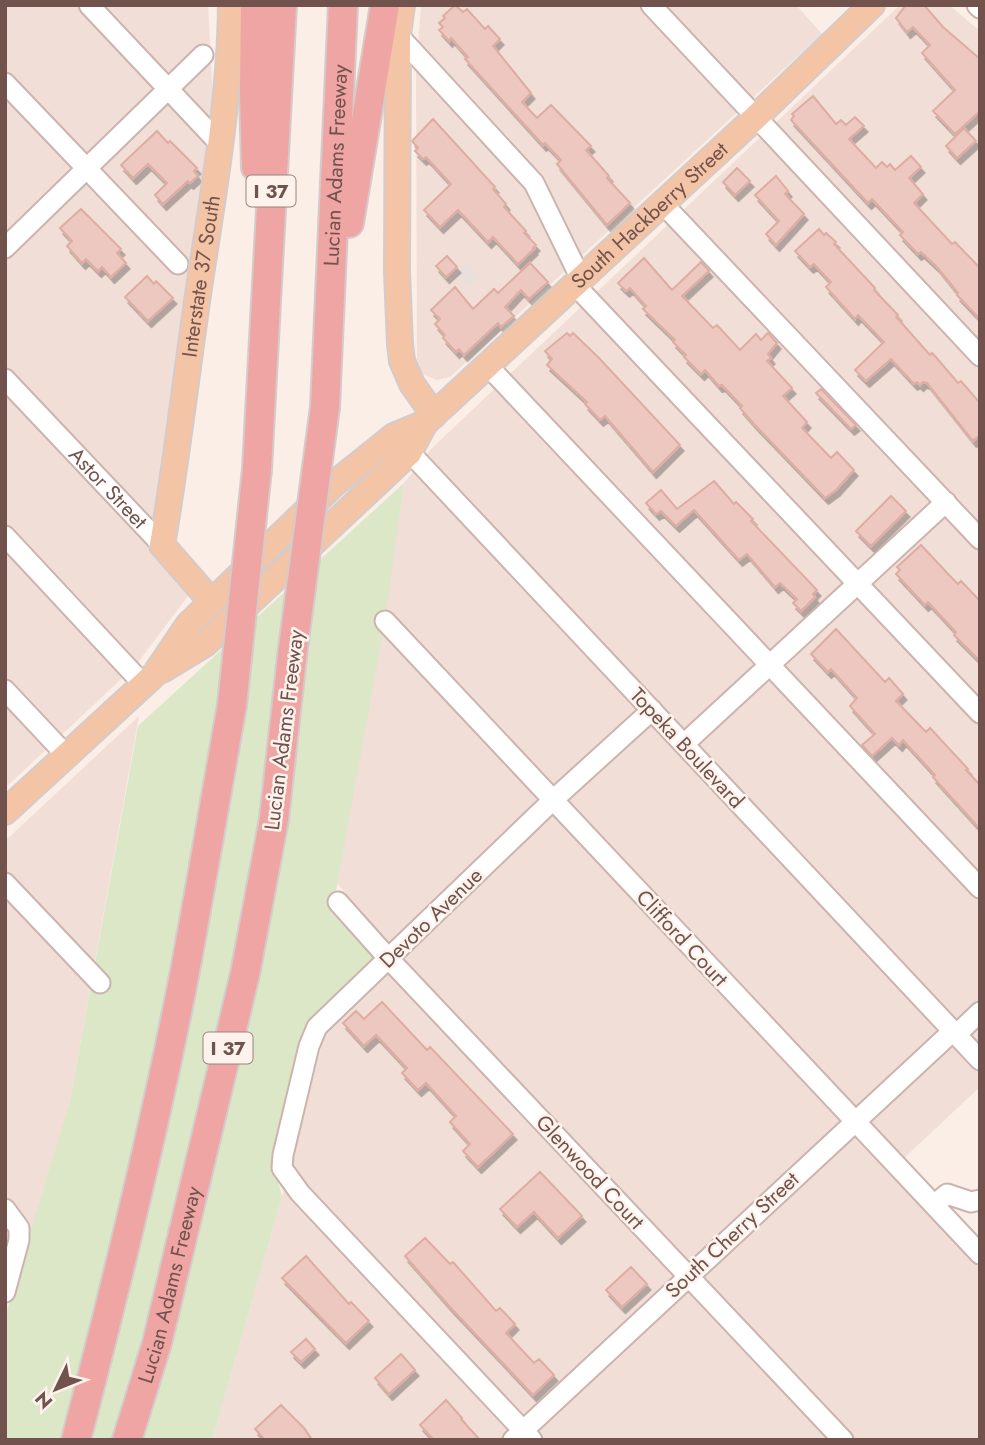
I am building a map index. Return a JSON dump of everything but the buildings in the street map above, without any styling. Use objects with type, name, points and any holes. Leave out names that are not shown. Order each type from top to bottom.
[{"type":"highway","points":[[255,5],[254,92],[263,376]]},
{"type":"highway","name":"I 37","points":[[76,1440],[147,1152],[184,977],[232,705],[257,469],[282,5]]},
{"type":"highway","name":"Lucian Adams Freeway","points":[[127,1440],[157,1343],[245,974],[274,819],[293,648],[325,407],[343,5]]},
{"type":"highway","points":[[328,354],[384,5]]},
{"type":"main road","name":"Interstate 37 South","points":[[162,545],[220,145],[231,46],[231,5]]},
{"type":"main road","points":[[402,5],[398,35],[397,272],[400,344],[402,361],[430,419]]},
{"type":"main road","name":"South Hackberry Street","points":[[5,812],[150,680],[205,644],[402,444],[663,204],[872,5]]},
{"type":"main road","name":"South Hackberry Street","points":[[150,680],[188,625],[334,484],[402,444]]},
{"type":"main road","name":"Astor Street","points":[[162,545],[211,601]]},
{"type":"street","points":[[89,5],[220,145]]},
{"type":"street","points":[[651,5],[980,356]]},
{"type":"street","points":[[398,35],[534,183],[578,282],[980,713]]},
{"type":"street","points":[[5,248],[203,55]]},
{"type":"street","points":[[5,83],[178,264]]},
{"type":"street","points":[[663,204],[980,539]]},
{"type":"street","points":[[487,365],[980,888]]},
{"type":"street","name":"Astor Street","points":[[5,379],[162,545]]},
{"type":"street","name":"Topeka Boulevard","points":[[402,444],[980,1060]]},
{"type":"street","points":[[684,744],[946,502]]},
{"type":"street","points":[[5,536],[150,680]]},
{"type":"street","name":"Clifford Court","points":[[385,621],[980,1254]]},
{"type":"street","points":[[5,690],[66,756]]},
{"type":"street","name":"Devoto Avenue","points":[[523,1437],[300,1193],[282,1168],[309,1046],[317,1027],[553,800],[652,710]]},
{"type":"street","points":[[5,883],[100,983]]},
{"type":"street","name":"Glenwood Court","points":[[338,902],[843,1440]]},
{"type":"street","name":"South Cherry Street","points":[[523,1437],[688,1276],[855,1121],[980,1012]]},
{"type":"street","points":[[934,1205],[947,1194],[971,1202],[980,1200]]},
{"type":"street","points":[[5,1209],[19,1228],[19,1240],[5,1292]]},
{"type":"shaded area","points":[[5,5],[208,5],[213,102],[148,548],[188,596],[136,665],[5,788]]},
{"type":"shaded area","points":[[421,5],[796,5],[822,34],[450,377],[437,380],[422,374],[417,359],[416,75]]},
{"type":"shaded area","points":[[900,5],[949,5],[980,31],[980,1087],[889,1172],[980,1269],[980,1440],[212,1440],[282,1197],[325,1032],[403,959],[337,883],[380,645],[404,483],[431,449]]},
{"type":"shaded area","points":[[469,263],[481,276],[469,288],[457,274]]},
{"type":"shaded area","points":[[139,716],[70,1101],[14,1293],[5,1301],[5,841]]},
{"type":"green space","points":[[404,483],[385,621],[332,913],[374,959],[308,1023],[294,1059],[273,1159],[282,1197],[212,1440],[5,1440],[5,1317],[70,1101],[138,726]]}]
